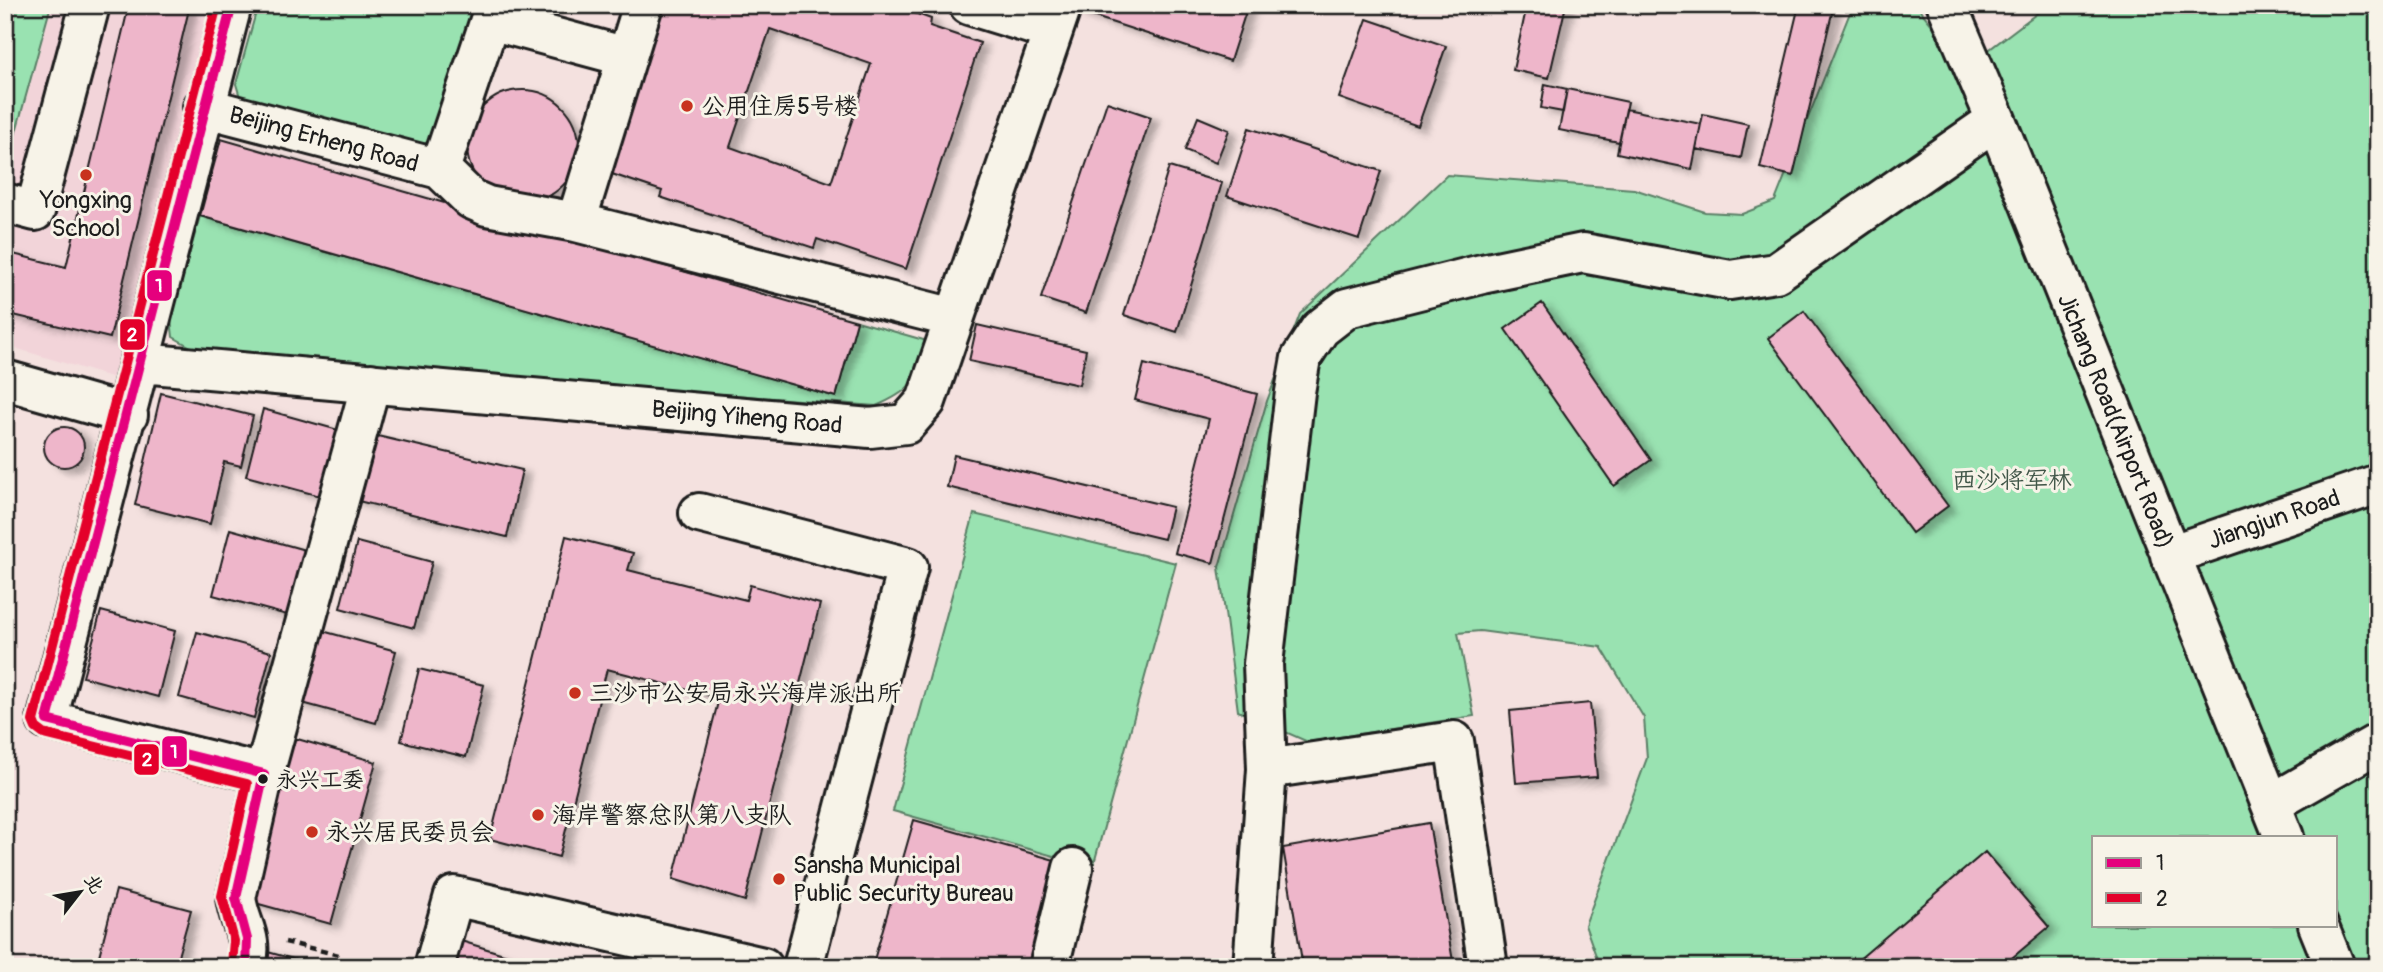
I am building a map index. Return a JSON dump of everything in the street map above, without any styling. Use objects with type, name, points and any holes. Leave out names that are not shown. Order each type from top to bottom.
[{"type":"street","points":[[5,203],[35,211],[90,5]]},
{"type":"street","points":[[232,5],[47,720],[264,774]]},
{"type":"street","points":[[576,222],[643,5]]},
{"type":"street","points":[[969,5],[1057,18]]},
{"type":"street","name":"Jichang Road(Airport Road)","points":[[1947,5],[1996,120],[2277,821]]},
{"type":"street","points":[[493,13],[627,57]]},
{"type":"street","name":"Beijing Erheng Road","points":[[204,107],[440,169],[493,13]]},
{"type":"street","name":"Beijing Yiheng Road","points":[[141,363],[870,428],[906,424],[926,401],[1057,18]]},
{"type":"street","points":[[1253,967],[1267,769],[1263,664],[1295,392],[1301,358],[1320,329],[1347,309],[1482,274],[1583,253],[1730,280],[1776,273],[1996,120]]},
{"type":"street","points":[[440,169],[471,199],[487,206],[576,222],[954,318]]},
{"type":"street","points":[[5,380],[128,415]]},
{"type":"street","points":[[247,950],[236,898],[264,774],[371,383]]},
{"type":"street","name":"Jiangjun Road","points":[[2170,555],[2378,484]]},
{"type":"street","points":[[699,513],[908,567],[803,967]]},
{"type":"street","points":[[1267,769],[1454,741],[1488,967]]},
{"type":"street","points":[[2277,821],[2378,743]]},
{"type":"street","points":[[1049,967],[1073,868]]},
{"type":"street","points":[[434,967],[454,896],[763,967]]},
{"type":"street","points":[[2318,926],[2335,967]]},
{"type":"path","points":[[247,950],[339,955],[351,967]]},
{"type":"shaded area","name":"Yongxing School","points":[[5,5],[212,5],[114,378],[5,345]]},
{"type":"green space","points":[[5,5],[51,5],[14,139],[5,136]]},
{"type":"green space","points":[[258,5],[483,5],[430,140],[421,146],[240,97],[236,84]]},
{"type":"green space","name":"西沙将军林","points":[[1853,5],[1916,5],[1966,67],[2048,5],[2378,5],[2378,967],[1600,967],[1585,925],[1647,758],[1644,718],[1601,647],[1480,631],[1458,633],[1474,716],[1308,742],[1238,711],[1219,567],[1267,401],[1300,314],[1447,175],[1634,189],[1705,212],[1742,214],[1775,201]]},
{"type":"green space","points":[[200,216],[836,397],[857,321],[927,341],[912,382],[899,394],[876,406],[229,356],[191,347],[173,337],[171,319]]},
{"type":"green space","points":[[974,514],[1176,563],[1093,867],[893,811]]},
{"type":"building","points":[[129,5],[190,5],[110,338],[5,313],[5,252],[66,267]]},
{"type":"building","name":"公用住房5号楼","points":[[663,5],[892,5],[931,19],[930,26],[980,43],[906,269],[817,239],[814,248],[660,197],[662,191],[609,173]],"holes":[[[770,29],[871,64],[831,183],[730,147]]]},
{"type":"building","points":[[1079,5],[1248,5],[1230,61],[1077,11]]},
{"type":"building","points":[[1527,5],[1566,5],[1549,78],[1513,70]]},
{"type":"building","points":[[1799,5],[1834,5],[1793,176],[1760,168]]},
{"type":"building","points":[[1367,19],[1446,46],[1418,126],[1339,98]]},
{"type":"building","points":[[1545,84],[1567,89],[1563,112],[1541,108]]},
{"type":"building","points":[[1567,89],[1628,102],[1619,142],[1559,130]]},
{"type":"building","points":[[523,90],[544,94],[563,106],[575,125],[579,146],[575,167],[563,186],[544,198],[523,202],[502,198],[483,186],[471,167],[467,146],[471,125],[483,106],[502,94]]},
{"type":"building","points":[[1107,102],[1151,117],[1086,313],[1041,298]]},
{"type":"building","points":[[1626,109],[1701,124],[1692,169],[1617,153]]},
{"type":"building","points":[[1703,114],[1748,124],[1741,158],[1696,149]]},
{"type":"building","points":[[1198,117],[1229,130],[1216,163],[1185,150]]},
{"type":"building","points":[[1249,128],[1381,171],[1359,239],[1227,196]]},
{"type":"building","points":[[221,139],[857,321],[836,397],[200,216]]},
{"type":"building","points":[[1169,167],[1222,183],[1177,332],[1124,315]]},
{"type":"building","points":[[1542,303],[1651,460],[1614,486],[1505,329]]},
{"type":"building","points":[[1804,311],[1948,506],[1912,533],[1768,338]]},
{"type":"building","points":[[977,325],[1086,350],[1079,385],[969,361]]},
{"type":"building","points":[[1144,364],[1257,394],[1213,563],[1175,553],[1209,419],[1135,400]]},
{"type":"building","points":[[161,393],[253,416],[241,466],[224,462],[210,524],[135,505]]},
{"type":"building","points":[[263,409],[338,430],[320,496],[246,476]]},
{"type":"building","points":[[64,427],[78,433],[84,447],[78,461],[64,467],[50,461],[44,447],[50,433]]},
{"type":"building","points":[[369,434],[522,470],[507,537],[354,500]]},
{"type":"building","points":[[954,455],[1172,507],[1164,539],[947,487]]},
{"type":"building","points":[[230,529],[305,550],[287,615],[213,595]]},
{"type":"building","points":[[566,536],[633,553],[628,570],[746,600],[750,585],[820,604],[745,901],[673,879],[719,698],[607,669],[559,857],[490,839]]},
{"type":"building","points":[[357,542],[432,562],[414,628],[340,608]]},
{"type":"building","points":[[101,611],[175,631],[158,697],[83,677]]},
{"type":"building","points":[[315,629],[396,651],[376,723],[295,701]]},
{"type":"building","points":[[197,632],[271,652],[254,718],[179,697]]},
{"type":"building","points":[[419,669],[484,685],[466,757],[401,741]]},
{"type":"building","points":[[1590,703],[1597,777],[1516,783],[1510,711]]},
{"type":"building","name":"永兴居民委员会","points":[[294,738],[376,762],[331,924],[248,901]]},
{"type":"building","points":[[914,820],[1058,861],[1028,967],[872,967]]},
{"type":"building","points":[[1429,823],[1454,967],[1303,967],[1283,848]]},
{"type":"building","points":[[1985,852],[2049,927],[2001,967],[1850,967]]},
{"type":"building","points":[[116,890],[191,910],[175,967],[137,967],[99,956]]},
{"type":"building","points":[[461,941],[533,963],[532,967],[454,967]]},
{"type":"building","points":[[257,949],[322,967],[252,967]]},
{"type":"transit line","name":"2","points":[[217,5],[33,721],[36,728],[44,734],[247,784],[222,896],[234,941],[232,964]]},
{"type":"transit line","name":"1","points":[[232,5],[47,720],[264,774],[236,898],[247,939],[246,967]]},
{"type":"place","name":"公用住房5号楼","points":[[687,106]]},
{"type":"place","name":"Yongxing School","points":[[86,175]]},
{"type":"place","name":"三沙市公安局永兴海岸派出所","points":[[575,693]]},
{"type":"place","name":"永兴工委","points":[[263,779]]},
{"type":"place","name":"海岸警察总队第八支队","points":[[538,815]]},
{"type":"place","name":"永兴居民委员会","points":[[312,832]]},
{"type":"place","name":"Sansha Municipal Public Security Bureau","points":[[779,879]]}]
